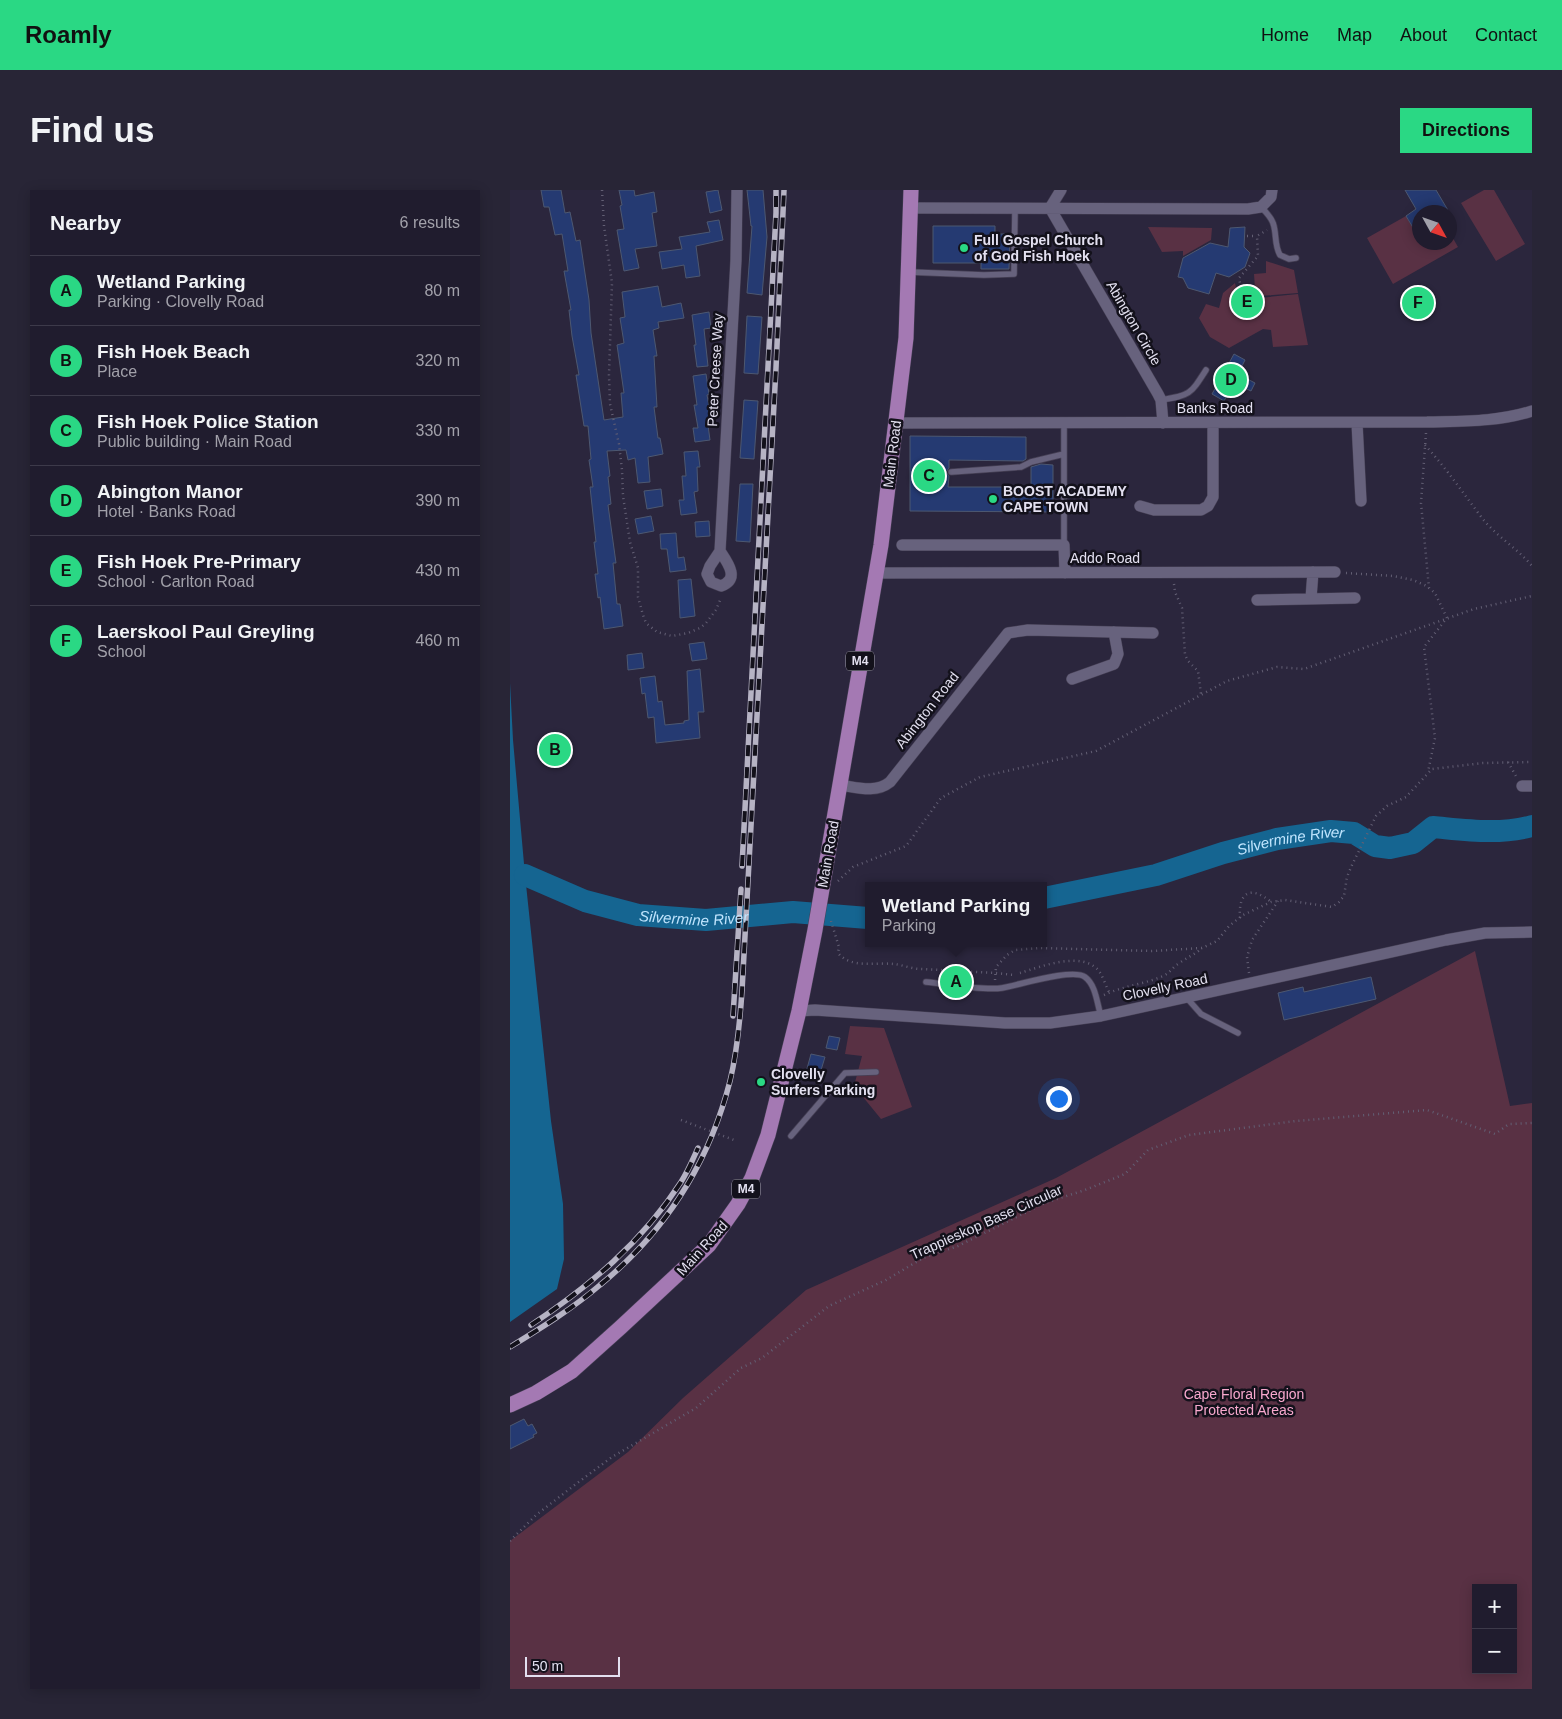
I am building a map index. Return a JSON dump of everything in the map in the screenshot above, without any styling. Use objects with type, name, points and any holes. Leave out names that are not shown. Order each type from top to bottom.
[{"type":"main road","name":"Main Road","points":[[510,1405],[550,1385],[592,1355],[709,1245],[738,1204],[759,1160],[768,1135],[799,1010],[815,930],[881,545],[906,338],[911,190]]},
{"type":"street","name":"Peter Creese Way","points":[[721,586],[711,582],[707,574],[720,551],[736,260],[737,190]]},
{"type":"street","points":[[1050,208],[1061,190]]},
{"type":"street","points":[[910,208],[1248,209],[1261,207],[1271,197],[1272,190]]},
{"type":"street","name":"Abington Circle","points":[[1050,208],[1161,400],[1163,422]]},
{"type":"street","name":"Banks Road","points":[[896,422],[1427,422],[1478,421],[1513,417],[1532,411]]},
{"type":"street","points":[[1140,506],[1154,510],[1201,510],[1208,506],[1213,498],[1213,423]]},
{"type":"street","points":[[1357,423],[1361,502]]},
{"type":"street","points":[[902,545],[1064,545],[1065,573]]},
{"type":"street","points":[[720,551],[732,572],[730,580],[721,586]]},
{"type":"street","points":[[1311,598],[1313,572]]},
{"type":"street","name":"Addo Road","points":[[875,573],[1335,572]]},
{"type":"street","points":[[1257,600],[1355,598]]},
{"type":"street","name":"Abington Road","points":[[839,785],[874,789],[890,782],[1005,635],[1011,632],[1028,630],[1153,633]]},
{"type":"street","points":[[1072,679],[1114,664],[1118,654],[1114,632]]},
{"type":"street","name":"Clovelly Road","points":[[799,1010],[1005,1023],[1050,1023],[1101,1016],[1466,936],[1499,931],[1532,932]]},
{"type":"lane","points":[[1261,207],[1274,226],[1277,248],[1280,255],[1289,259],[1296,258]]},
{"type":"lane","points":[[909,272],[984,275],[1014,274],[1015,208]]},
{"type":"lane","points":[[1161,400],[1188,394],[1193,390],[1206,370]]},
{"type":"lane","points":[[1064,423],[1064,545]]},
{"type":"lane","points":[[952,472],[1022,467],[1031,462],[1064,454]]},
{"type":"lane","points":[[926,982],[993,989],[1071,974],[1081,975],[1091,984],[1101,1016]]},
{"type":"lane","points":[[1186,997],[1201,1014],[1238,1033]]},
{"type":"lane","points":[[791,1136],[845,1073],[876,1072]]},
{"type":"path","points":[[602,190],[604,226],[612,283],[610,404],[619,444],[623,496],[630,542],[638,568],[638,597],[642,615],[646,624],[651,629],[664,635],[672,636],[694,631],[706,623],[716,610],[722,596],[721,586]]},
{"type":"path","points":[[1247,236],[1257,236],[1274,226]]},
{"type":"path","points":[[1244,302],[1239,278],[1258,256],[1257,236]]},
{"type":"path","points":[[1427,422],[1421,503],[1430,588]]},
{"type":"path","points":[[1425,445],[1452,477],[1483,519],[1532,566]]},
{"type":"path","points":[[1335,572],[1392,576],[1412,580],[1430,588],[1435,593],[1447,618]]},
{"type":"path","points":[[1175,573],[1174,586],[1182,608],[1185,655],[1198,671],[1202,695]]},
{"type":"path","points":[[838,880],[853,867],[906,846],[942,798],[980,777],[1096,751],[1227,681],[1277,667],[1304,668],[1474,609],[1532,596]]},
{"type":"path","points":[[1427,774],[1435,738],[1424,647],[1447,618]]},
{"type":"path","points":[[1508,762],[1527,786]]},
{"type":"path","points":[[1096,998],[1171,972],[1176,965],[1202,948],[1217,941],[1240,918],[1271,902],[1284,900],[1332,906],[1339,902],[1344,896],[1347,877],[1376,816],[1387,806],[1406,797],[1432,769],[1508,762],[1532,762]]},
{"type":"path","points":[[1240,918],[1239,907],[1242,898],[1247,893],[1255,892],[1271,902]]},
{"type":"path","points":[[1250,983],[1247,957],[1252,940],[1278,901]]},
{"type":"path","points":[[831,922],[839,947],[838,953],[843,958],[867,964],[896,964],[921,970],[996,973]]},
{"type":"path","points":[[993,989],[996,968],[1007,955],[1020,949],[1142,951],[1202,948]]},
{"type":"path","name":"Trappieskop Base Circular","points":[[510,1540],[536,1515],[612,1457],[696,1408],[741,1368],[762,1358],[829,1306],[886,1280],[923,1258],[958,1246],[1045,1203],[1125,1174],[1148,1150],[1189,1135],[1296,1121],[1427,1110],[1495,1134],[1509,1124],[1532,1123]]},
{"type":"path","points":[[680,1120],[734,1140]]},
{"type":"green space","points":[[1484,190],[1494,190],[1525,244],[1496,261],[1461,203]]},
{"type":"green space","points":[[1406,216],[1412,226],[1412,250],[1453,250],[1393,284],[1367,238]]},
{"type":"green space","points":[[1148,227],[1212,228],[1211,240],[1183,256],[1183,251],[1162,252]]},
{"type":"green space","points":[[1266,261],[1294,270],[1298,293],[1249,297],[1247,290],[1255,289],[1254,274],[1266,273]]},
{"type":"green space","points":[[1235,283],[1239,300],[1298,294],[1308,345],[1273,347],[1271,330],[1263,329],[1229,348],[1210,337],[1199,318],[1206,304],[1219,308],[1223,293]]},
{"type":"green space","name":"Cape Floral Region Protected Areas","points":[[1475,951],[1510,1106],[1532,1103],[1532,1689],[510,1689],[510,1541],[628,1452],[683,1398],[806,1290],[1056,1178]]},
{"type":"green space","points":[[850,1026],[884,1028],[912,1107],[881,1119],[854,1086],[862,1056],[845,1054]]},
{"type":"water","points":[[510,683],[525,875],[551,1121],[563,1204],[564,1259],[557,1289],[510,1322]]},
{"type":"building","points":[[541,190],[561,190],[565,213],[570,212],[576,241],[580,240],[604,420],[623,417],[621,393],[624,393],[617,345],[624,343],[620,318],[625,317],[622,292],[658,286],[662,307],[681,303],[684,318],[658,322],[659,328],[653,330],[657,356],[654,356],[657,407],[654,407],[658,438],[660,438],[663,454],[648,457],[650,482],[638,483],[635,458],[628,460],[626,450],[607,451],[611,504],[608,505],[616,563],[613,563],[617,604],[620,604],[623,626],[604,629],[600,597],[598,598],[595,574],[598,574],[590,487],[593,487],[589,460],[591,459],[588,426],[584,426],[576,375],[579,375],[564,271],[568,271],[562,234],[555,235],[549,207],[544,207]]},
{"type":"building","points":[[619,190],[634,190],[635,196],[654,192],[657,212],[652,213],[657,246],[635,249],[639,268],[624,271],[617,230],[624,229]]},
{"type":"building","points":[[718,190],[722,210],[710,213],[706,192]]},
{"type":"building","points":[[747,190],[763,190],[767,237],[762,295],[747,293],[752,226]]},
{"type":"building","points":[[1405,190],[1436,190],[1445,205],[1414,205]]},
{"type":"building","points":[[1412,212],[1412,226],[1406,216]]},
{"type":"building","points":[[719,220],[723,240],[696,246],[700,276],[686,278],[684,265],[662,269],[659,252],[682,249],[679,237],[710,232],[707,222]]},
{"type":"building","name":"Full Gospel Church of God Fish Hoek","points":[[933,226],[995,226],[995,234],[1010,234],[1009,269],[981,269],[981,263],[933,263]]},
{"type":"building","points":[[1245,227],[1244,247],[1250,253],[1245,267],[1229,277],[1216,273],[1209,294],[1188,288],[1183,278],[1178,277],[1183,258],[1210,243],[1228,247],[1230,228]]},
{"type":"building","points":[[709,312],[711,328],[704,329],[708,366],[697,367],[692,315]]},
{"type":"building","points":[[747,316],[762,317],[758,374],[744,373]]},
{"type":"building","points":[[1234,354],[1245,360],[1238,374],[1255,383],[1251,391],[1234,383],[1224,401],[1212,394]]},
{"type":"building","points":[[706,374],[711,417],[707,418],[710,440],[695,442],[693,428],[698,428],[694,405],[697,405],[693,376]]},
{"type":"building","points":[[744,400],[758,401],[754,459],[740,458]]},
{"type":"building","points":[[910,436],[1026,437],[1026,459],[1023,461],[949,460],[949,468],[946,472],[949,476],[948,487],[1031,487],[1031,467],[1041,464],[1053,465],[1053,512],[910,511]]},
{"type":"building","points":[[698,451],[700,467],[697,467],[698,491],[694,492],[697,513],[681,515],[679,500],[684,500],[682,476],[686,476],[684,452]]},
{"type":"building","points":[[740,484],[753,484],[750,542],[736,541]]},
{"type":"building","points":[[661,489],[663,506],[647,509],[644,491]]},
{"type":"building","points":[[651,516],[654,531],[638,534],[635,519]]},
{"type":"building","points":[[709,521],[710,536],[696,537],[695,522]]},
{"type":"building","points":[[676,533],[678,558],[684,557],[686,570],[670,572],[667,549],[661,549],[660,534]]},
{"type":"building","points":[[691,579],[695,616],[680,618],[678,580]]},
{"type":"building","points":[[704,642],[707,659],[692,661],[689,644]]},
{"type":"building","points":[[642,653],[644,668],[628,670],[627,655]]},
{"type":"building","points":[[700,669],[704,712],[698,712],[700,738],[656,743],[654,717],[648,718],[645,693],[642,694],[640,678],[655,676],[658,702],[662,701],[665,725],[684,723],[684,721],[689,720],[687,671]]},
{"type":"building","points":[[1371,977],[1376,999],[1284,1020],[1278,993],[1303,987],[1304,992]]},
{"type":"building","points":[[829,1036],[840,1038],[837,1050],[826,1048]]},
{"type":"building","points":[[811,1054],[825,1057],[818,1080],[805,1076]]},
{"type":"building","points":[[524,1419],[528,1426],[532,1424],[537,1433],[533,1435],[534,1437],[510,1449],[510,1426]]},
{"type":"waterway","name":"Silvermine River","points":[[1047,897],[1156,875],[1223,853],[1277,839],[1331,831],[1354,833],[1375,846],[1390,848],[1413,843],[1433,827],[1495,831],[1532,826]]},
{"type":"waterway","name":"Silvermine River","points":[[525,875],[585,901],[638,915],[706,920],[793,912],[865,918]]},
{"type":"railway","points":[[742,866],[776,190]]},
{"type":"railway","points":[[510,1347],[556,1318],[589,1294],[624,1264],[665,1218],[682,1194],[710,1140],[730,1081],[735,1059],[742,991],[784,190]]},
{"type":"railway","points":[[733,1016],[741,889]]},
{"type":"railway","points":[[531,1325],[574,1295],[632,1243],[666,1204],[681,1182],[698,1148]]},
{"type":"place","name":"Full Gospel Church of God Fish Hoek","points":[[964,248]]},
{"type":"place","name":"Fish Hoek Pre-Primary","points":[[1247,302]]},
{"type":"place","name":"Laerskool Paul Greyling","points":[[1418,303]]},
{"type":"place","name":"Abington Manor","points":[[1231,380]]},
{"type":"place","name":"Fish Hoek Police Station","points":[[929,476]]},
{"type":"place","name":"BOOST ACADEMY CAPE TOWN","points":[[993,499]]},
{"type":"place","name":"Fish Hoek Beach","points":[[555,750]]},
{"type":"place","name":"Wetland Parking","points":[[956,982]]},
{"type":"place","name":"Clovelly Surfers Parking","points":[[761,1082]]}]
